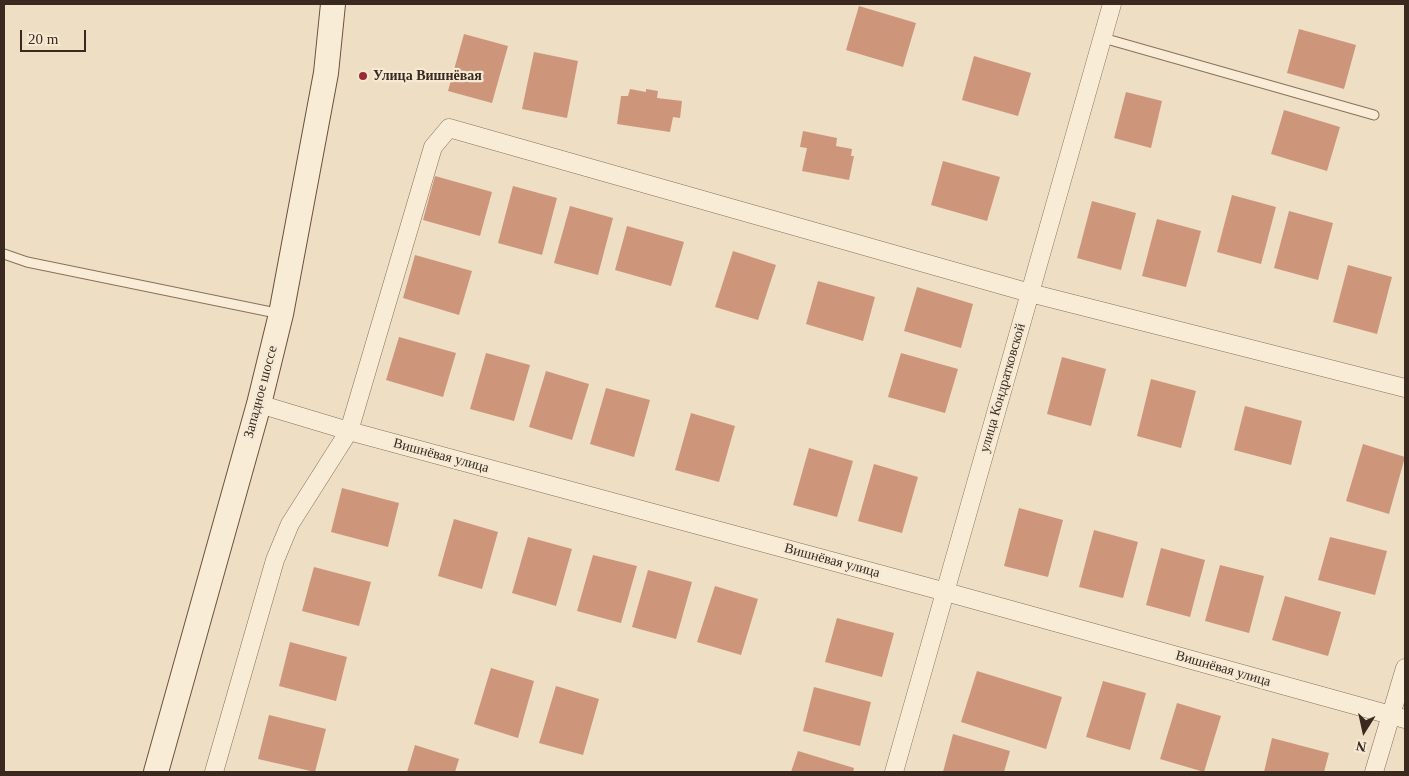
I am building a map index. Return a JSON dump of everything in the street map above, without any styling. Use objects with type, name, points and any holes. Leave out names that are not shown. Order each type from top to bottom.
[{"type":"main road","name":"Западное шоссе","points":[[156,772],[259,404],[281,314],[326,73],[333,4]]},
{"type":"street","name":"улица Кондратковской","points":[[894,772],[1112,4]]},
{"type":"street","points":[[214,772],[274,560],[290,524],[349,431],[433,147],[449,128],[1030,293],[1405,388]]},
{"type":"street","name":"Вишнёвая улица","points":[[259,404],[349,431],[946,592],[1399,717]]},
{"type":"street","points":[[1374,772],[1399,717],[1405,668]]},
{"type":"lane","points":[[1103,38],[1374,115]]},
{"type":"lane","points":[[4,254],[27,262],[281,314]]},
{"type":"building","points":[[859,6],[916,23],[903,67],[846,50]]},
{"type":"building","points":[[1299,29],[1356,45],[1344,89],[1287,73]]},
{"type":"building","points":[[464,34],[508,46],[492,103],[448,91]]},
{"type":"building","points":[[534,52],[578,61],[567,118],[522,109]]},
{"type":"building","points":[[974,56],[1031,73],[1018,116],[962,100]]},
{"type":"building","points":[[630,89],[646,92],[646,89],[658,91],[657,98],[682,101],[680,118],[673,117],[670,132],[617,124],[621,96],[628,96]]},
{"type":"building","points":[[1126,92],[1162,101],[1151,148],[1114,138]]},
{"type":"building","points":[[1284,110],[1340,127],[1327,171],[1271,154]]},
{"type":"building","points":[[803,131],[837,138],[836,146],[852,149],[851,156],[854,156],[849,180],[802,171],[807,148],[800,147]]},
{"type":"building","points":[[943,161],[1000,177],[987,221],[931,205]]},
{"type":"building","points":[[435,176],[492,192],[480,236],[423,220]]},
{"type":"building","points":[[513,186],[557,198],[542,255],[498,243]]},
{"type":"building","points":[[1232,195],[1276,207],[1261,264],[1217,252]]},
{"type":"building","points":[[1092,201],[1136,213],[1121,270],[1077,258]]},
{"type":"building","points":[[570,206],[613,218],[598,275],[554,263]]},
{"type":"building","points":[[1289,211],[1333,223],[1318,280],[1274,268]]},
{"type":"building","points":[[1157,219],[1201,231],[1186,287],[1142,276]]},
{"type":"building","points":[[627,226],[684,242],[671,286],[615,270]]},
{"type":"building","points":[[733,251],[776,265],[758,320],[715,307]]},
{"type":"building","points":[[415,255],[472,271],[459,315],[403,298]]},
{"type":"building","points":[[1348,265],[1392,277],[1377,334],[1333,322]]},
{"type":"building","points":[[818,281],[875,297],[863,341],[806,324]]},
{"type":"building","points":[[917,287],[973,304],[961,348],[904,331]]},
{"type":"building","points":[[399,337],[456,353],[443,397],[386,380]]},
{"type":"building","points":[[486,353],[530,365],[514,421],[470,409]]},
{"type":"building","points":[[901,353],[958,369],[945,413],[888,397]]},
{"type":"building","points":[[1062,357],[1106,369],[1091,426],[1047,414]]},
{"type":"building","points":[[546,371],[589,384],[572,440],[529,427]]},
{"type":"building","points":[[1151,379],[1196,391],[1181,448],[1137,436]]},
{"type":"building","points":[[606,388],[650,400],[634,457],[590,444]]},
{"type":"building","points":[[1245,406],[1302,421],[1291,465],[1234,450]]},
{"type":"building","points":[[691,413],[735,426],[719,482],[675,470]]},
{"type":"building","points":[[1363,444],[1405,457],[1389,514],[1346,501]]},
{"type":"building","points":[[809,448],[853,461],[837,517],[793,505]]},
{"type":"building","points":[[874,464],[918,477],[902,533],[858,521]]},
{"type":"building","points":[[342,488],[399,503],[388,547],[331,532]]},
{"type":"building","points":[[1019,508],[1063,520],[1048,577],[1004,566]]},
{"type":"building","points":[[454,519],[498,532],[482,589],[438,576]]},
{"type":"building","points":[[1094,530],[1138,542],[1123,598],[1079,587]]},
{"type":"building","points":[[528,537],[572,549],[556,606],[512,593]]},
{"type":"building","points":[[1330,537],[1387,551],[1375,595],[1318,580]]},
{"type":"building","points":[[1161,548],[1205,560],[1190,617],[1146,605]]},
{"type":"building","points":[[593,555],[637,566],[621,623],[577,611]]},
{"type":"building","points":[[1220,565],[1264,576],[1249,633],[1205,621]]},
{"type":"building","points":[[314,567],[371,582],[359,626],[302,611]]},
{"type":"building","points":[[648,570],[692,582],[676,639],[632,627]]},
{"type":"building","points":[[715,586],[758,599],[741,655],[697,642]]},
{"type":"building","points":[[1285,596],[1341,612],[1328,656],[1272,640]]},
{"type":"building","points":[[837,618],[894,633],[882,677],[825,662]]},
{"type":"building","points":[[290,642],[347,657],[336,701],[279,686]]},
{"type":"building","points":[[491,668],[534,681],[518,738],[474,724]]},
{"type":"building","points":[[977,671],[1062,697],[1046,749],[961,722]]},
{"type":"building","points":[[1103,681],[1146,693],[1130,750],[1086,737]]},
{"type":"building","points":[[556,686],[599,699],[583,755],[539,743]]},
{"type":"building","points":[[814,687],[871,702],[860,746],[803,731]]},
{"type":"building","points":[[1177,703],[1221,716],[1204,772],[1160,759]]},
{"type":"building","points":[[269,715],[326,729],[315,772],[258,759]]},
{"type":"building","points":[[953,734],[1010,751],[1004,772],[943,772]]},
{"type":"building","points":[[1272,738],[1329,753],[1324,772],[1264,772]]},
{"type":"building","points":[[415,745],[459,759],[455,772],[407,772]]},
{"type":"building","points":[[798,751],[854,768],[853,772],[791,772]]},
{"type":"place","name":"Улица Вишнёвая","points":[[363,76]]}]
